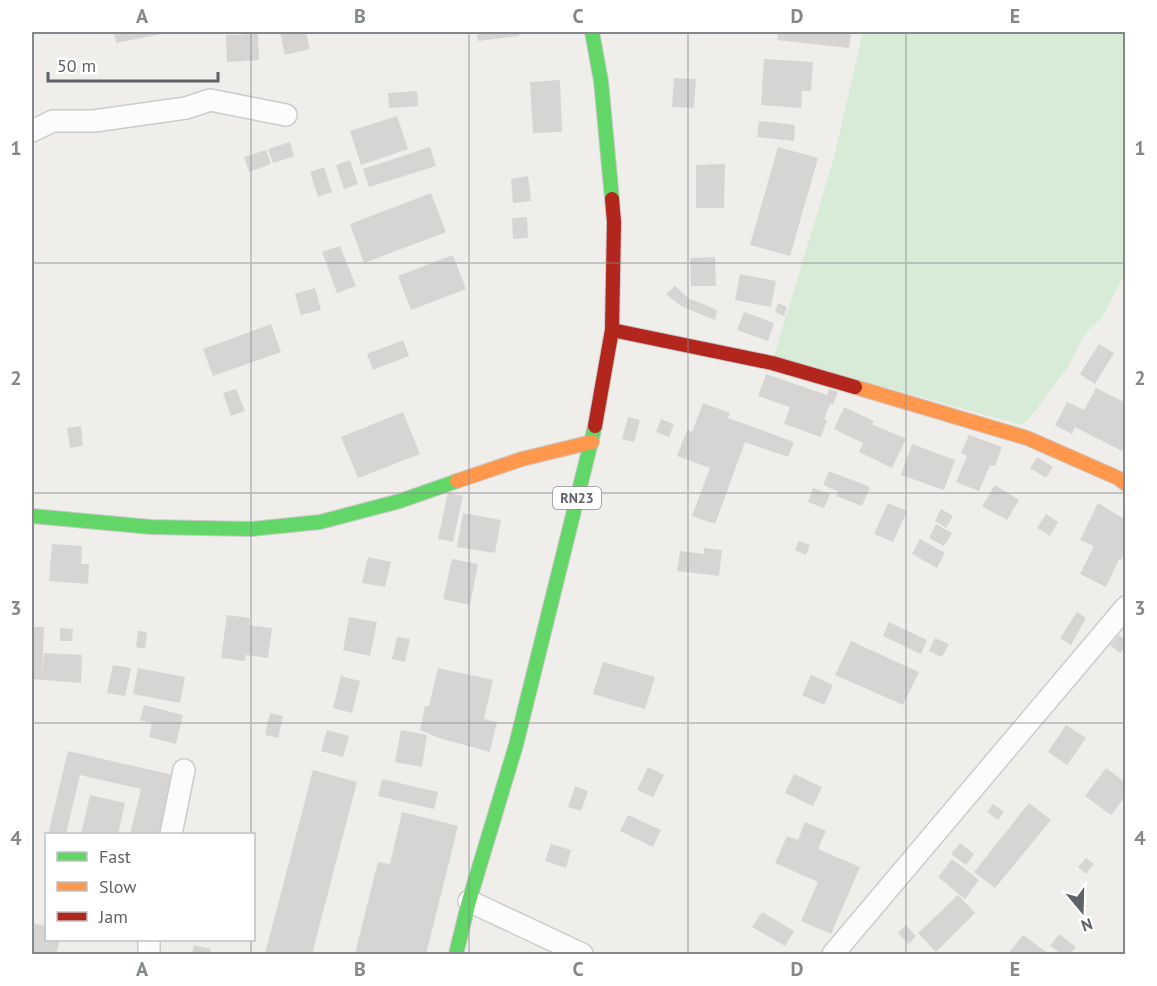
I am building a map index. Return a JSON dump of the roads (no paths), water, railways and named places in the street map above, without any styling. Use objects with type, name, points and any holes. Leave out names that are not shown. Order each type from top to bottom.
[{"type":"street","name":"RN23","points":[[456,954],[469,901],[516,745],[569,525],[592,442],[612,330],[614,222],[601,81],[592,32]]},
{"type":"street","points":[[32,131],[53,121],[94,121],[186,108],[210,100],[286,116]]},
{"type":"street","points":[[612,330],[772,363],[1027,438],[1118,478],[1125,484]]},
{"type":"street","points":[[32,516],[151,527],[252,529],[320,522],[400,501],[522,459],[592,442]]},
{"type":"street","points":[[833,954],[1125,607]]},
{"type":"street","points":[[171,833],[184,770]]},
{"type":"street","points":[[469,901],[582,954]]}]
